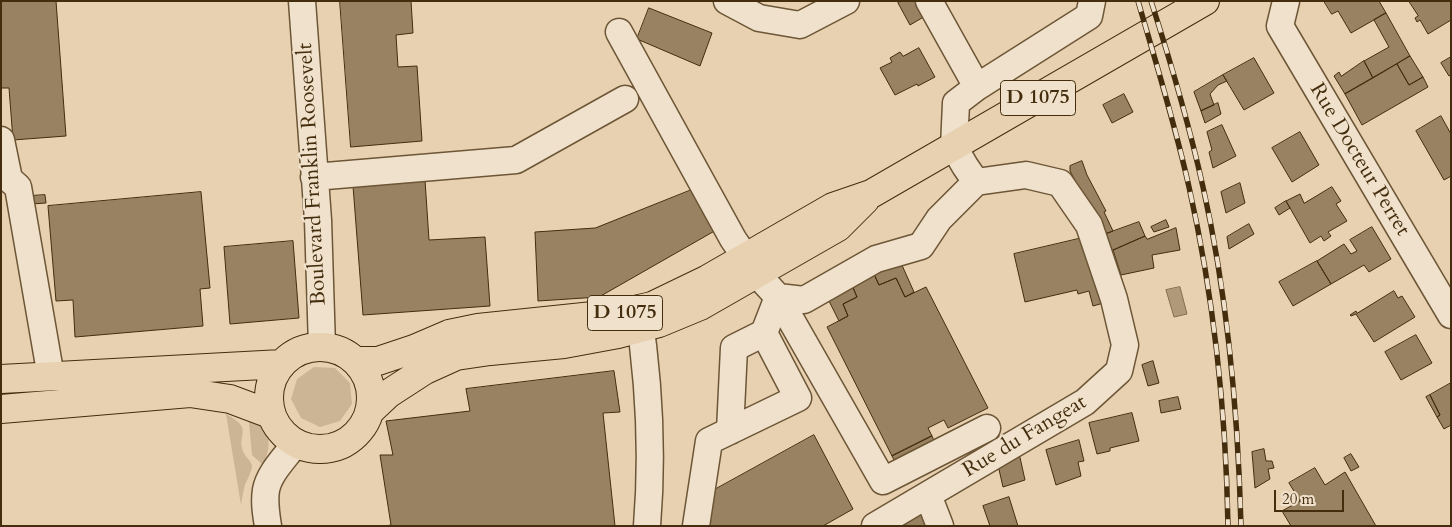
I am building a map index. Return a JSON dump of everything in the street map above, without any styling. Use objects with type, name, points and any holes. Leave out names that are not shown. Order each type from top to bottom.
[{"type":"main road","name":"D 1075","points":[[356,361],[378,361],[414,349],[449,334],[478,328],[622,313],[659,323],[700,306],[751,265],[838,226],[871,194],[1205,1]]},
{"type":"main road","name":"D 1075","points":[[371,410],[388,394],[424,370],[456,356],[564,344],[618,334],[640,319]]},
{"type":"main road","points":[[322,347],[340,350],[356,361],[367,375],[372,392],[371,410],[361,431],[342,446],[318,450],[295,444],[280,431],[270,414],[268,396],[272,378],[282,364],[300,350],[322,347]]},
{"type":"main road","points":[[1,379],[282,364]]},
{"type":"main road","points":[[1,409],[190,393],[230,399],[270,414]]},
{"type":"street","name":"Boulevard Franklin Roosevelt","points":[[302,1],[318,220],[322,347]]},
{"type":"street","points":[[727,1],[759,18],[800,25],[846,1]]},
{"type":"street","points":[[929,1],[977,87]]},
{"type":"street","points":[[778,297],[804,300],[876,259],[922,246],[939,219],[976,182],[954,147],[956,102],[1089,16],[1092,1]]},
{"type":"street","name":"Rue Docteur Perret","points":[[1286,1],[1280,26],[1451,315]]},
{"type":"street","points":[[619,32],[733,238],[751,265],[778,297],[883,481],[987,428]]},
{"type":"street","points":[[314,177],[516,160],[625,99]]},
{"type":"street","points":[[1,140],[9,179],[18,187],[50,376]]},
{"type":"street","name":"Rue du Fangeat","points":[[875,526],[1085,402],[1119,371],[1125,345],[1114,299],[1089,225],[1060,183],[1026,175],[976,182]]},
{"type":"street","points":[[730,431],[734,348],[764,333],[778,297]]},
{"type":"street","points":[[640,319],[645,350],[651,482],[647,526]]},
{"type":"street","points":[[696,526],[710,441],[798,398],[764,333]]},
{"type":"street","points":[[268,526],[266,490],[270,478],[295,444]]},
{"type":"street","points":[[928,495],[940,526]]},
{"type":"shaded area","points":[[1180,287],[1187,314],[1174,317],[1166,290]]},
{"type":"shaded area","points":[[314,367],[335,368],[350,383],[352,404],[340,421],[320,427],[301,418],[291,399],[297,379]]},
{"type":"shaded area","points":[[238,409],[255,420],[266,431],[269,445],[263,465],[252,455],[249,423]]},
{"type":"shaded area","points":[[226,414],[235,419],[243,428],[242,447],[252,465],[244,488],[241,505]]},
{"type":"building","points":[[1,1],[56,1],[66,136],[13,140],[9,88],[1,88]]},
{"type":"building","points":[[340,1],[411,1],[413,33],[396,35],[398,67],[417,66],[422,141],[351,147]]},
{"type":"building","points":[[902,1],[919,1],[927,15],[910,25],[898,3]]},
{"type":"building","points":[[1324,1],[1379,1],[1386,13],[1351,33],[1338,11],[1332,14]]},
{"type":"building","points":[[1409,1],[1451,1],[1451,20],[1428,34],[1420,20],[1417,22],[1415,18],[1418,16]]},
{"type":"building","points":[[649,8],[712,33],[700,66],[637,39]]},
{"type":"building","points":[[1386,13],[1410,56],[1373,78],[1364,61],[1389,47],[1374,20]]},
{"type":"building","points":[[919,48],[935,77],[895,95],[880,68],[892,62],[890,58],[900,52],[903,56]]},
{"type":"building","points":[[1410,56],[1423,77],[1409,85],[1397,64]]},
{"type":"building","points":[[1451,57],[1451,75],[1449,76],[1441,63]]},
{"type":"building","points":[[1254,58],[1274,93],[1244,110],[1223,75]]},
{"type":"building","points":[[1364,61],[1373,78],[1345,94],[1334,76],[1339,72],[1341,76]]},
{"type":"building","points":[[1397,64],[1409,85],[1423,77],[1428,87],[1362,125],[1345,94]]},
{"type":"building","points":[[1223,75],[1227,81],[1218,85],[1210,94],[1214,105],[1201,111],[1194,92]]},
{"type":"building","points":[[1124,94],[1133,112],[1112,123],[1103,105]]},
{"type":"building","points":[[1218,103],[1221,114],[1205,123],[1201,111]]},
{"type":"building","points":[[1441,116],[1451,134],[1451,176],[1444,180],[1416,131]]},
{"type":"building","points":[[1222,125],[1236,156],[1213,168],[1209,152],[1212,150],[1207,132]]},
{"type":"building","points":[[1300,132],[1319,165],[1292,182],[1272,148]]},
{"type":"building","points":[[1082,161],[1087,175],[1106,211],[1104,212],[1113,231],[1103,235],[1070,171],[1070,166]]},
{"type":"building","points":[[425,180],[429,240],[485,237],[490,306],[363,315],[353,186]]},
{"type":"building","points":[[1240,183],[1245,203],[1226,213],[1221,192]]},
{"type":"building","points":[[1332,187],[1341,201],[1336,204],[1347,221],[1328,232],[1331,236],[1324,241],[1321,236],[1310,243],[1286,201],[1300,194],[1304,203]]},
{"type":"building","points":[[694,189],[718,229],[599,297],[538,301],[535,232],[595,228]]},
{"type":"building","points":[[201,192],[210,288],[200,289],[203,326],[75,337],[73,300],[56,301],[48,206]]},
{"type":"building","points":[[45,195],[46,203],[31,204],[30,196]]},
{"type":"building","points":[[1286,201],[1290,208],[1279,215],[1275,208]]},
{"type":"building","points":[[1166,220],[1169,227],[1154,232],[1151,227]]},
{"type":"building","points":[[1139,222],[1145,236],[1111,251],[1103,235]]},
{"type":"building","points":[[1249,224],[1254,234],[1229,249],[1227,237]]},
{"type":"building","points":[[1372,227],[1391,259],[1369,272],[1364,265],[1331,284],[1317,261],[1344,244],[1351,254],[1357,251],[1350,240]]},
{"type":"building","points":[[1176,228],[1180,250],[1152,255],[1154,268],[1121,275],[1113,250],[1145,236],[1147,239]]},
{"type":"building","points":[[1091,236],[1107,302],[1093,306],[1089,291],[1078,294],[1077,290],[1025,302],[1014,254]]},
{"type":"building","points":[[293,241],[299,318],[230,324],[224,247]]},
{"type":"building","points":[[1317,261],[1331,284],[1293,306],[1279,282]]},
{"type":"building","points":[[901,263],[914,292],[905,297],[896,278],[879,285],[873,272]]},
{"type":"building","points":[[873,272],[879,285],[896,278],[905,297],[926,287],[988,408],[948,428],[944,420],[928,428],[932,436],[892,456],[827,327],[848,316],[843,304],[857,297],[851,283]]},
{"type":"building","points":[[851,283],[857,297],[843,304],[848,316],[839,321],[828,299]]},
{"type":"building","points":[[1394,291],[1398,298],[1402,296],[1415,317],[1374,342],[1356,314],[1350,315],[1356,311],[1357,313]]},
{"type":"building","points":[[1416,335],[1432,363],[1401,380],[1385,352]]},
{"type":"building","points":[[1153,361],[1159,383],[1148,386],[1142,365]]},
{"type":"building","points":[[614,371],[620,412],[603,413],[615,526],[385,526],[391,525],[380,455],[393,455],[386,421],[470,411],[466,389]]},
{"type":"building","points":[[1451,383],[1451,425],[1444,429],[1437,417],[1440,415],[1430,395]]},
{"type":"building","points":[[1430,395],[1440,415],[1437,417],[1426,397]]},
{"type":"building","points":[[1178,397],[1181,409],[1161,413],[1159,401]]},
{"type":"building","points":[[1132,413],[1139,441],[1110,448],[1110,451],[1097,454],[1089,423]]},
{"type":"building","points":[[814,435],[853,509],[823,526],[708,526],[714,490]]},
{"type":"building","points":[[932,436],[936,445],[896,464],[892,456]]},
{"type":"building","points":[[1079,440],[1084,461],[1078,462],[1081,476],[1056,485],[1046,450]]},
{"type":"building","points":[[1264,449],[1266,461],[1272,461],[1274,468],[1268,469],[1270,479],[1255,488],[1252,452]]},
{"type":"building","points":[[1019,453],[1025,480],[1003,487],[998,465]]},
{"type":"building","points":[[1351,454],[1359,467],[1351,471],[1344,458]]},
{"type":"building","points":[[1315,468],[1325,485],[1345,472],[1376,526],[1291,526],[1282,511],[1300,501],[1289,483]]},
{"type":"building","points":[[1009,497],[1018,526],[990,526],[983,506]]},
{"type":"building","points":[[923,507],[930,526],[892,526]]},
{"type":"railway","points":[[1138,1],[1184,163],[1198,229],[1217,355],[1225,441],[1228,526]]},
{"type":"railway","points":[[1151,1],[1173,70],[1192,140],[1212,229],[1230,355],[1240,483],[1241,526]]}]
